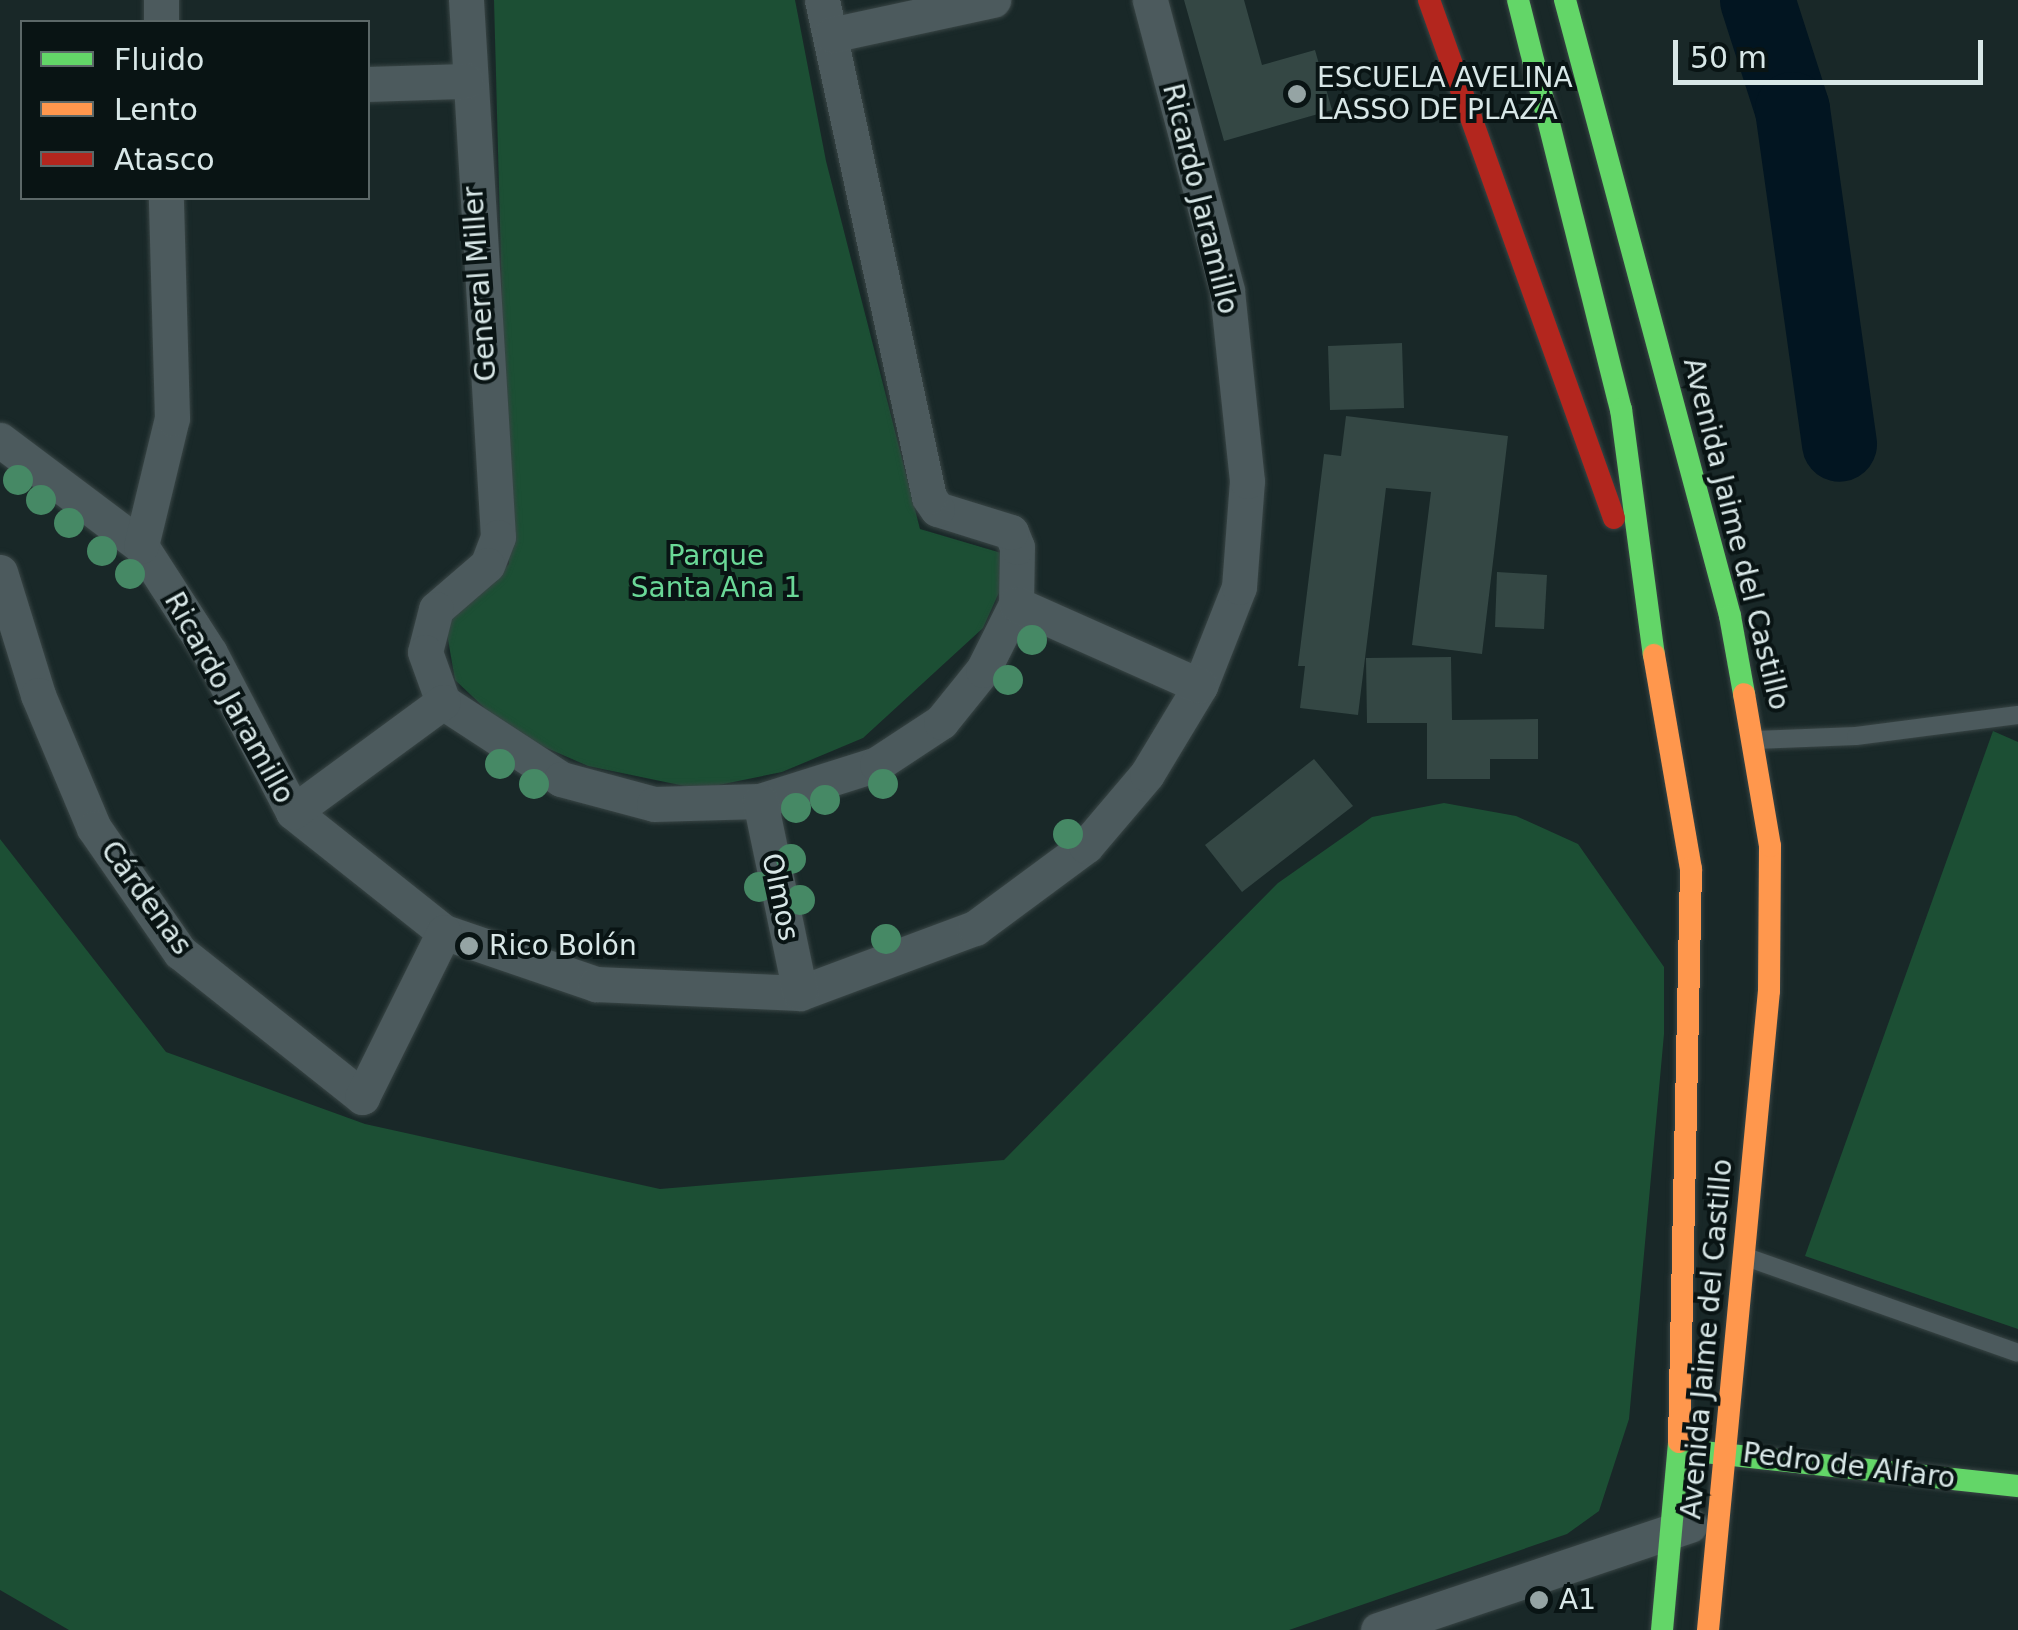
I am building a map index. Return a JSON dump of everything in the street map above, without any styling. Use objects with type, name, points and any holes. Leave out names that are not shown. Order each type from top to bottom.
[{"type":"main road","points":[[1430,0],[1647,611]]},
{"type":"main road","name":"Avenida Jaime del Castillo","points":[[1518,0],[1621,409],[1647,611],[1691,869],[1679,1450],[1662,1630]]},
{"type":"main road","name":"Avenida Jaime del Castillo","points":[[1564,0],[1705,515],[1754,740],[1772,914],[1728,1452],[1708,1630]]},
{"type":"main road","name":"Pedro de Alfaro","points":[[1679,1450],[1728,1452],[2018,1486]]},
{"type":"street","name":"General Miller","points":[[443,702],[425,652],[436,609],[487,565],[498,537],[466,81],[466,0]]},
{"type":"street","points":[[292,812],[443,702],[561,779],[654,804],[760,801],[876,764],[941,722],[983,670],[1016,604],[1017,547],[1011,532],[937,509],[928,497],[822,0]]},
{"type":"street","points":[[831,35],[993,0]]},
{"type":"street","name":"Ricardo Jaramillo","points":[[142,546],[210,654],[292,812],[444,932],[632,991],[800,994],[975,928],[1086,846],[1148,774],[1200,686],[1239,587],[1247,481],[1227,290],[1150,0]]},
{"type":"street","points":[[370,84],[466,81]]},
{"type":"street","points":[[0,440],[142,546],[172,418],[166,200]]},
{"type":"street","name":"Cárdenas","points":[[0,572],[38,695],[94,828],[180,952],[362,1096],[444,932]]},
{"type":"street","points":[[1016,604],[1200,686]]},
{"type":"street","name":"Olmos","points":[[760,801],[800,994]]},
{"type":"street","points":[[1378,1630],[1670,1528],[1720,1520]]},
{"type":"lane","points":[[1754,740],[1856,736],[2018,715]]},
{"type":"lane","points":[[1745,1257],[2018,1353]]},
{"type":"green space","name":"Parque Santa Ana 1","points":[[494,0],[795,0],[826,161],[920,529],[1015,557],[983,628],[863,738],[782,772],[699,789],[588,766],[510,732],[455,680],[445,622],[509,564]]},
{"type":"green space","points":[[1993,731],[2018,742],[2018,1329],[1805,1256]]},
{"type":"green space","points":[[1444,803],[1516,816],[1578,844],[1664,967],[1664,1034],[1629,1419],[1599,1511],[1567,1534],[1289,1630],[69,1630],[0,1590],[0,839],[166,1052],[365,1124],[660,1189],[1004,1160],[1278,883],[1372,817]]},
{"type":"building","points":[[1184,0],[1244,0],[1262,65],[1315,50],[1332,110],[1224,141]]},
{"type":"building","points":[[1402,343],[1404,408],[1330,410],[1328,346]]},
{"type":"building","points":[[1346,416],[1508,436],[1482,654],[1412,645],[1431,492],[1386,488],[1358,715],[1300,708],[1305,666],[1298,666],[1324,454],[1341,456]]},
{"type":"building","points":[[1497,572],[1547,575],[1544,629],[1495,627]]},
{"type":"building","points":[[1451,657],[1452,720],[1538,719],[1538,759],[1490,759],[1490,779],[1427,779],[1427,723],[1367,723],[1366,658]]},
{"type":"building","points":[[1314,759],[1353,806],[1242,892],[1205,845]]},
{"type":"waterway","points":[[1757,0],[1792,109],[1839,444]]},
{"type":"traffic: fast","points":[[1518,0],[1621,409],[1654,655]]},
{"type":"traffic: fast","points":[[1565,0],[1730,616],[1744,694]]},
{"type":"traffic: fast","points":[[1662,1630],[1679,1442]]},
{"type":"traffic: fast","points":[[1695,1451],[2018,1486]]},
{"type":"traffic: slow","points":[[1654,655],[1691,869],[1679,1442]]},
{"type":"traffic: slow","points":[[1708,1630],[1769,991],[1770,846],[1744,694]]},
{"type":"traffic: jam","points":[[1429,0],[1614,518]]},
{"type":"place","name":"ESCUELA AVELINA LASSO DE PLAZA","points":[[1297,94]]},
{"type":"place","name":"Rico Bolón","points":[[469,946]]},
{"type":"place","name":"A1","points":[[1539,1600]]}]
